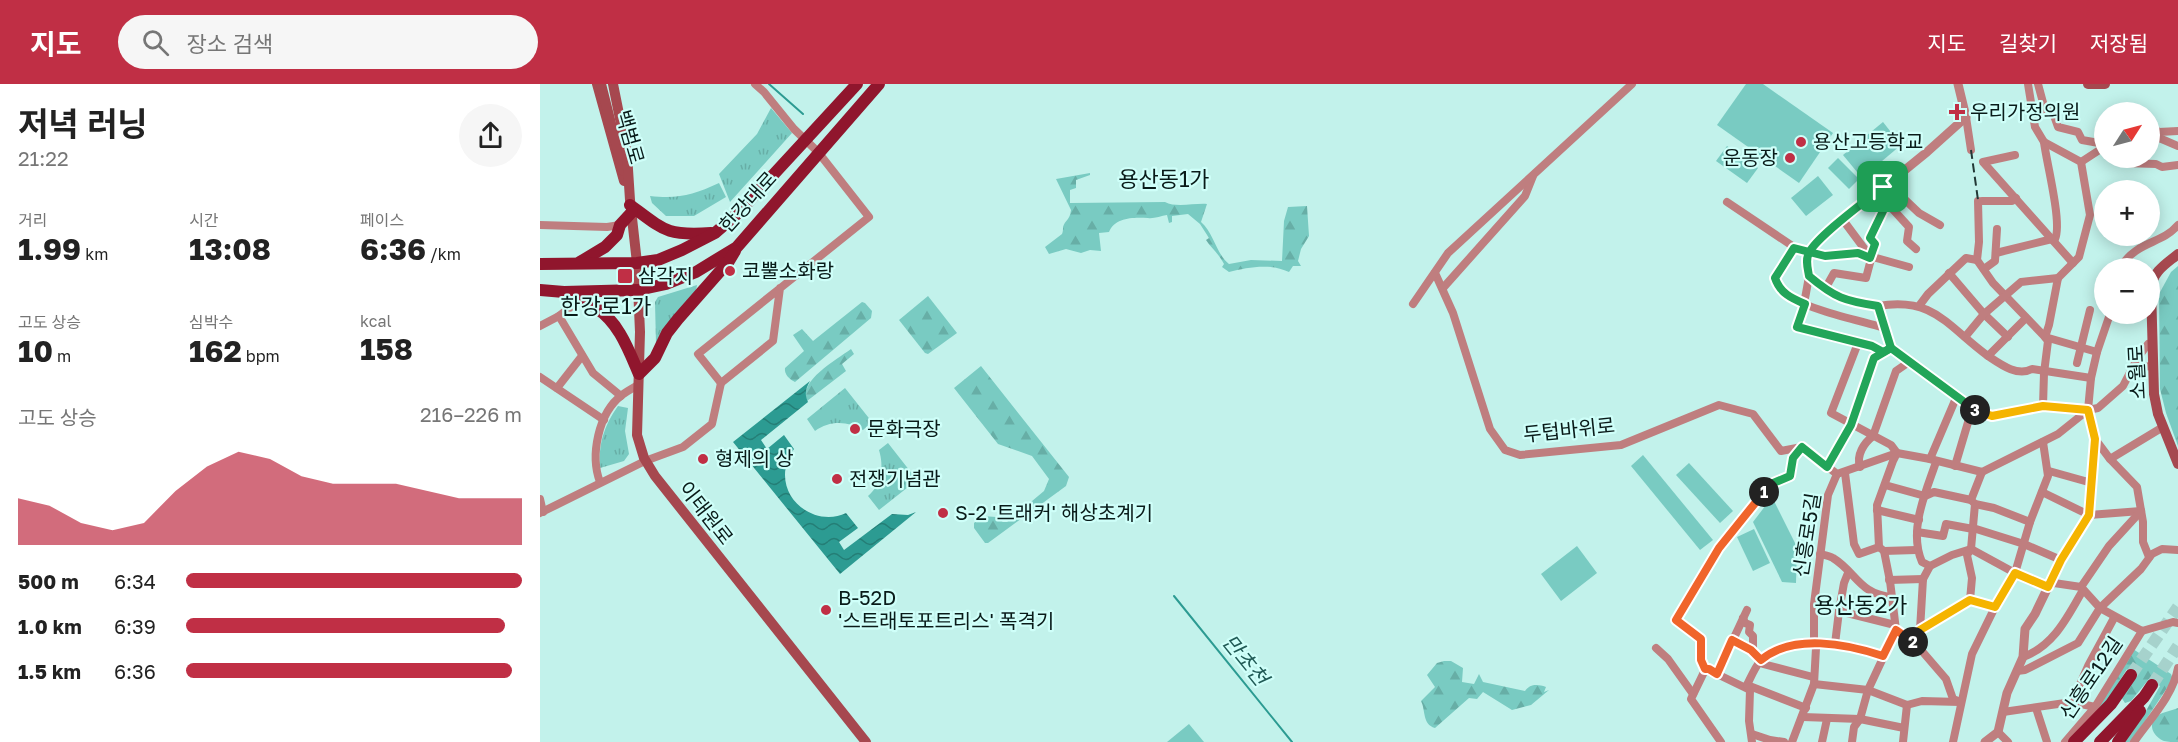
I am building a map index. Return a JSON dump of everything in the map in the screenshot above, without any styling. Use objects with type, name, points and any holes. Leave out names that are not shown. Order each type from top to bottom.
[{"type":"main road","points":[[592,84],[616,177],[631,206],[661,228],[674,233],[716,233]]},
{"type":"main road","name":"백범로","points":[[599,84],[631,206],[638,263]]},
{"type":"main road","name":"한강대로","points":[[540,264],[638,263],[658,260],[716,233],[738,213],[857,84]]},
{"type":"main road","name":"한강대로","points":[[540,290],[564,292],[638,290],[666,284],[696,272],[737,247],[879,84]]},
{"type":"main road","points":[[2088,84],[2105,84]]},
{"type":"main road","points":[[579,263],[605,247],[617,235],[631,206],[627,154],[616,87],[598,93],[595,97]]},
{"type":"main road","points":[[639,380],[655,358],[667,333],[729,261],[737,247]]},
{"type":"main road","name":"소월로","points":[[2160,263],[2178,252]]},
{"type":"main road","name":"소월로","points":[[2150,367],[2154,337],[2152,281],[2158,270],[2178,252]]},
{"type":"main road","name":"이태원로","points":[[638,263],[640,332],[637,435],[645,461],[866,742]]},
{"type":"main road","points":[[564,292],[597,308],[608,318],[620,333],[639,380]]},
{"type":"main road","name":"소월로","points":[[2147,324],[2154,406],[2178,464]]},
{"type":"main road","points":[[2074,742],[2099,710],[2132,675]]},
{"type":"main road","points":[[2100,742],[2118,726],[2152,685]]},
{"type":"main road","points":[[2118,742],[2144,705],[2144,697]]},
{"type":"main road","points":[[2099,710],[2114,714],[2118,726]]},
{"type":"street","points":[[721,383],[698,354],[869,217],[818,152],[794,129],[755,84]]},
{"type":"street","points":[[1413,304],[1448,253],[1632,84]]},
{"type":"street","points":[[1958,84],[1971,150]]},
{"type":"street","points":[[1996,253],[2057,238],[2056,207],[2044,142],[2035,127],[2028,84]]},
{"type":"street","points":[[2038,84],[2045,110],[2052,110],[2058,127],[2078,132],[2082,140],[2094,142]]},
{"type":"street","points":[[1966,117],[1820,239],[1809,253],[1805,304],[1797,327],[1887,350],[1909,362],[1972,409],[1992,416],[2043,406],[2088,410],[2098,408],[2131,379],[2137,368],[2150,367]]},
{"type":"street","points":[[2160,132],[2178,131]]},
{"type":"street","points":[[2160,138],[2178,146]]},
{"type":"street","points":[[2044,142],[2081,162]]},
{"type":"street","points":[[2081,162],[2094,154]]},
{"type":"street","points":[[2015,155],[1983,162],[2073,263]]},
{"type":"street","points":[[2045,337],[2058,278],[2079,257],[2090,215],[2081,162]]},
{"type":"street","points":[[2160,166],[2178,165]]},
{"type":"street","points":[[1443,288],[1525,196],[1535,172]]},
{"type":"street","points":[[1883,187],[1890,202],[1909,227],[1907,241],[1916,249]]},
{"type":"street","points":[[1826,289],[1834,273],[1866,278],[1875,244],[1870,238],[1895,195],[1900,195],[1919,213],[1940,225]]},
{"type":"street","points":[[1977,260],[1980,201],[2012,201],[2016,198]]},
{"type":"street","points":[[1726,202],[1794,248],[1825,256],[1858,253],[1909,267]]},
{"type":"street","points":[[1843,220],[1870,258]]},
{"type":"street","points":[[540,225],[608,227],[620,225]]},
{"type":"street","points":[[2127,258],[2140,247],[2172,232],[2178,225]]},
{"type":"street","points":[[1984,269],[1995,261],[1997,229]]},
{"type":"street","points":[[1794,248],[1775,278],[1777,286],[1787,296],[1805,304],[1886,328]]},
{"type":"street","points":[[1919,306],[1928,294],[1966,258],[1977,260],[1993,283],[2048,341],[2043,406]]},
{"type":"street","name":"두텁바위로","points":[[1435,273],[1453,313],[1490,429],[1505,450],[1520,455],[1621,445],[1719,405],[1753,414],[1781,451],[1802,447]]},
{"type":"street","points":[[1949,273],[1984,314],[2008,337]]},
{"type":"street","points":[[1809,276],[1846,301],[1878,306],[1894,303],[1913,304],[1934,312],[1988,356],[2007,368],[2026,372],[2032,369],[2044,373],[2091,378]]},
{"type":"street","points":[[1965,337],[1984,314],[2021,282],[2058,278]]},
{"type":"street","points":[[540,499],[542,512],[645,461],[683,447],[712,424],[721,383],[773,341],[780,288]]},
{"type":"street","points":[[540,326],[559,316],[580,300]]},
{"type":"street","points":[[1878,306],[1886,328],[1887,350]]},
{"type":"street","points":[[2077,363],[2090,310]]},
{"type":"street","points":[[559,316],[593,373],[621,396]]},
{"type":"street","points":[[1988,356],[2026,318]]},
{"type":"street","points":[[1985,742],[1998,732],[2007,693],[2023,657],[2025,629],[2061,560],[2089,515],[2095,439],[2088,410],[2091,378],[2107,324]]},
{"type":"street","points":[[2045,337],[2097,352]]},
{"type":"street","points":[[1858,343],[1831,413],[1891,444],[1897,453]]},
{"type":"street","points":[[2123,386],[2148,344]]},
{"type":"street","points":[[1827,467],[1851,425],[1874,358],[1887,350]]},
{"type":"street","points":[[556,388],[582,356]]},
{"type":"street","points":[[1860,467],[1858,461],[1860,453],[1874,436],[1896,371],[1909,362]]},
{"type":"street","points":[[540,377],[604,420]]},
{"type":"street","points":[[600,482],[596,471],[596,452],[604,420],[621,396],[639,380]]},
{"type":"street","points":[[1930,566],[1922,562],[1917,550],[1917,532],[1933,460],[1956,398]]},
{"type":"street","points":[[1955,466],[1972,409]]},
{"type":"street","points":[[1721,742],[1691,699],[1705,669],[1701,660],[1701,639],[1676,620],[1719,548],[1771,484],[1790,476],[1793,458],[1802,447],[1827,467],[1841,473],[1897,453],[1982,472],[2043,442],[2074,423],[2088,410]]},
{"type":"street","points":[[2110,459],[2163,427]]},
{"type":"street","points":[[2095,439],[2137,488],[2143,522],[2143,543],[2149,557]]},
{"type":"street","points":[[1953,742],[1972,654],[2015,573],[2030,522],[2049,471],[2043,442]]},
{"type":"street","points":[[1852,742],[1854,727],[1860,719],[1868,690],[1895,628],[1877,505],[1897,453]]},
{"type":"street","points":[[2049,471],[2092,483]]},
{"type":"street","points":[[1970,600],[1972,578],[1967,555],[1971,549],[1973,502],[1982,472]]},
{"type":"street","points":[[1841,473],[1854,544],[1859,554],[1882,549],[1917,550]]},
{"type":"street","name":"신흥로5길","points":[[1792,742],[1803,717],[1814,681],[1816,648],[1814,644],[1814,604],[1820,554],[1828,495],[1841,473]]},
{"type":"street","points":[[1885,485],[1924,495],[1934,492],[1994,508],[2030,522]]},
{"type":"street","points":[[2042,492],[2089,515],[2140,511]]},
{"type":"street","points":[[1877,510],[1919,520]]},
{"type":"street","points":[[2023,657],[2030,655],[2059,632],[2082,588],[2109,546],[2140,511]]},
{"type":"street","points":[[1917,532],[1943,536],[1946,524],[1973,529],[2024,544],[2061,560]]},
{"type":"street","points":[[1915,643],[1920,630],[1923,579],[1930,566],[1971,549],[2015,573],[2048,587],[2054,584],[2082,588],[2100,608],[2114,618],[2142,631],[2173,622],[2178,623]]},
{"type":"street","points":[[2017,671],[2025,670],[2078,643],[2100,608],[2141,569],[2149,557],[2162,549],[2178,550]]},
{"type":"street","points":[[1820,554],[1833,558],[1848,573],[1879,596],[1892,597]]},
{"type":"street","points":[[1835,644],[1844,583],[1848,573]]},
{"type":"street","points":[[1889,580],[1923,579]]},
{"type":"street","points":[[1920,630],[1970,600],[1995,607]]},
{"type":"street","points":[[1839,611],[1895,628],[1915,643],[1946,679],[1953,699],[1960,702]]},
{"type":"street","points":[[1717,674],[1745,614],[1745,623],[1750,625],[1749,632],[1753,636],[1754,652]]},
{"type":"street","points":[[2072,702],[2114,618]]},
{"type":"street","name":"신흥로12길","points":[[2065,742],[2099,710],[2142,631]]},
{"type":"street","points":[[1732,640],[1754,652],[1764,664],[1814,681],[1868,690],[1907,705],[1922,701],[1960,702]]},
{"type":"street","points":[[1784,742],[1752,738],[1749,721],[1748,688],[1761,660],[1769,653],[1814,644],[1835,644],[1852,646],[1883,656]]},
{"type":"street","points":[[1656,648],[1668,659],[1693,694]]},
{"type":"street","points":[[1705,669],[1748,688],[1806,708]]},
{"type":"street","points":[[2134,742],[2171,687],[2178,669]]},
{"type":"street","points":[[2171,687],[2178,693]]},
{"type":"street","points":[[2003,712],[2072,702],[2099,710]]},
{"type":"street","points":[[1903,742],[1907,705]]},
{"type":"street","points":[[2036,708],[2047,742]]},
{"type":"street","points":[[1803,717],[1860,719],[1904,728]]},
{"type":"street","points":[[1822,742],[1827,718]]},
{"type":"street","points":[[1998,732],[2008,742]]},
{"type":"green space","name":"운동장","points":[[1746,84],[1763,84],[1833,133],[1799,183],[1717,125]]},
{"type":"green space","points":[[771,108],[792,133],[730,202],[719,174],[757,134]]},
{"type":"green space","points":[[1883,122],[1901,145],[1862,178],[1843,155]]},
{"type":"green space","points":[[1727,146],[1758,168],[1747,183],[1716,161]]},
{"type":"green space","points":[[1838,158],[1859,179],[1849,189],[1828,168]]},
{"type":"green space","points":[[1090,173],[1076,180],[1076,188],[1070,190],[1070,203],[1207,204],[1201,222],[1229,264],[1251,260],[1282,261],[1284,221],[1288,207],[1307,206],[1309,236],[1301,249],[1298,261],[1301,266],[1293,266],[1289,272],[1275,268],[1252,267],[1229,272],[1222,267],[1224,264],[1206,240],[1209,238],[1200,224],[1188,214],[1172,216],[1172,222],[1169,223],[1167,215],[1126,219],[1116,223],[1109,232],[1099,233],[1101,251],[1090,250],[1081,253],[1066,249],[1049,254],[1045,247],[1062,234],[1071,210],[1056,179]]},
{"type":"green space","points":[[1818,176],[1833,195],[1806,216],[1791,198]]},
{"type":"green space","points":[[719,183],[726,197],[694,216],[666,216],[652,203],[650,196],[686,195]]},
{"type":"green space","points":[[2178,266],[2178,446],[2160,389],[2160,292],[2171,272]]},
{"type":"green space","points":[[697,285],[696,291],[656,344],[655,302],[658,297]]},
{"type":"green space","points":[[928,296],[957,333],[928,354],[899,320]]},
{"type":"green space","points":[[862,302],[872,311],[871,318],[795,382],[789,378],[785,368],[804,351],[793,335],[802,329],[813,341]]},
{"type":"green space","points":[[851,349],[854,354],[842,364],[846,371],[807,401],[806,393],[813,379]]},
{"type":"green space","points":[[981,366],[1069,477],[1066,486],[988,543],[985,543],[974,528],[974,523],[982,516],[996,517],[1007,522],[1044,491],[1049,479],[1032,456],[998,444],[954,388]]},
{"type":"green space","points":[[845,388],[872,422],[863,430],[851,425],[833,423],[815,431],[807,419]]},
{"type":"green space","points":[[618,406],[628,408],[625,431],[629,454],[624,461],[600,468],[603,436]]},
{"type":"green space","points":[[888,443],[917,480],[879,510],[868,496],[881,475],[879,450]]},
{"type":"green space","points":[[1643,455],[1713,540],[1700,550],[1631,466]]},
{"type":"green space","points":[[1689,463],[1733,511],[1720,523],[1676,475]]},
{"type":"green space","points":[[1772,497],[1797,547],[1796,583],[1782,582],[1753,522]]},
{"type":"green space","points":[[1754,529],[1770,563],[1753,571],[1737,537]]},
{"type":"green space","points":[[1577,546],[1597,573],[1561,601],[1541,574]]},
{"type":"green space","points":[[2133,649],[2171,674],[2173,679],[2131,742],[2124,742],[2142,718],[2160,686],[2149,679],[2131,701],[2125,703],[2121,697],[2136,676],[2127,669],[2107,701],[2076,734]]},
{"type":"green space","points":[[1451,661],[1463,668],[1462,682],[1474,684],[1479,674],[1483,682],[1525,691],[1537,685],[1546,687],[1544,692],[1549,690],[1531,705],[1512,710],[1483,692],[1477,699],[1469,698],[1435,728],[1428,724],[1421,701],[1435,687],[1427,675],[1437,663]]},
{"type":"green space","points":[[2178,708],[2178,742],[2164,741],[2153,731],[2153,721],[2160,714]]},
{"type":"green space","points":[[1189,724],[1204,742],[1167,742]]},
{"type":"water","points":[[810,381],[806,391],[808,402],[761,440],[767,449],[784,435],[794,449],[790,455],[785,475],[791,496],[797,504],[815,515],[826,517],[846,513],[858,528],[839,542],[844,550],[892,514],[908,515],[916,512],[840,574],[733,442]]},
{"type":"waterway","name":"만초천","points":[[769,84],[803,114]]},
{"type":"waterway","name":"만초천","points":[[1174,596],[1292,742]]},
{"type":"tunnel","points":[[2131,675],[2178,607]]},
{"type":"tunnel","points":[[2152,685],[2178,646]]},
{"type":"railway","points":[[1971,150],[1978,200]]},
{"type":"place","name":"우리가정의원","points":[[1957,112]]},
{"type":"place","name":"용산고등학교","points":[[1801,142]]},
{"type":"place","name":"운동장","points":[[1790,158]]},
{"type":"place","name":"코뿔소화랑","points":[[730,271]]},
{"type":"place","name":"삼각지","points":[[625,276]]},
{"type":"place","name":"문화극장","points":[[855,429]]},
{"type":"place","name":"형제의 상","points":[[703,459]]},
{"type":"place","name":"전쟁기념관","points":[[837,479]]},
{"type":"place","name":"S-2 '트래커' 해상초계기","points":[[943,513]]},
{"type":"place","name":"B-52D '스트래토포트리스' 폭격기","points":[[826,610]]},
{"type":"district","name":"용산동1가","points":[[1164,179]]},
{"type":"district","name":"한강로1가","points":[[606,306]]},
{"type":"district","name":"용산동2가","points":[[1861,605]]},
{"type":"route","points":[[1883,187],[1820,239],[1809,253],[1807,263],[1809,276],[1822,287],[1846,301],[1878,306],[1891,348],[1874,358],[1851,425],[1838,444],[1827,467],[1802,447],[1793,458],[1790,476],[1771,484],[1719,548],[1676,620],[1701,639],[1701,660],[1705,669],[1717,674],[1732,640],[1751,650],[1761,660],[1769,653],[1814,644],[1852,646],[1883,656],[1896,630],[1915,643],[1920,630],[1970,600],[1981,605],[1995,607],[2015,573],[2048,587],[2061,560],[2089,515],[2095,439],[2088,410],[2043,406],[1992,416],[1972,409],[1891,348],[1883,352],[1872,346],[1797,327],[1805,304],[1787,296],[1777,286],[1775,278],[1781,268],[1794,248],[1809,253],[1825,256],[1858,253],[1870,258],[1875,244],[1870,238],[1873,229],[1892,199],[1883,187]]}]
